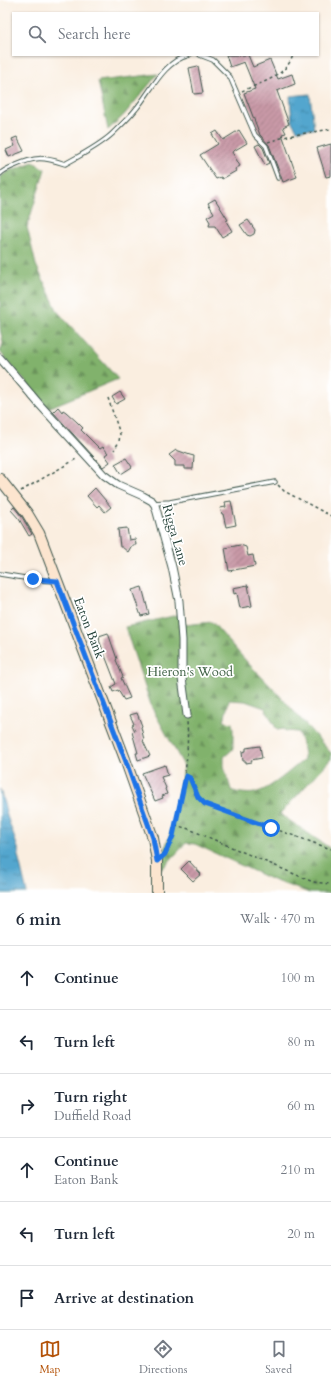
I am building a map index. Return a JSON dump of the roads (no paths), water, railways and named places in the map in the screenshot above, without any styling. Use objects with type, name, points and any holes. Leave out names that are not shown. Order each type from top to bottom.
[{"type":"street","name":"Rigga Lane","points":[[0,358],[31,395],[104,474],[113,481],[154,503],[172,567],[178,600],[182,640],[182,678],[187,715]]},
{"type":"street","name":"Eaton Bank","points":[[0,479],[27,513],[39,533],[153,838],[157,861],[157,893]]},
{"type":"lane","points":[[0,174],[23,162],[37,158],[45,158],[66,164],[95,146],[111,135],[136,109],[167,68],[180,58],[186,56]]},
{"type":"lane","points":[[203,56],[213,60],[226,71],[233,82],[255,135],[266,146],[278,178]]},
{"type":"lane","points":[[154,503],[170,502],[275,482]]},
{"type":"lane","points":[[0,574],[37,580],[57,581]]},
{"type":"water","points":[[310,94],[314,129],[297,130],[292,122],[290,96]]},
{"type":"water","points":[[0,789],[19,851],[18,856],[27,893],[0,893]]},
{"type":"park label","name":"Hieron's Wood","points":[[190,672]]}]
